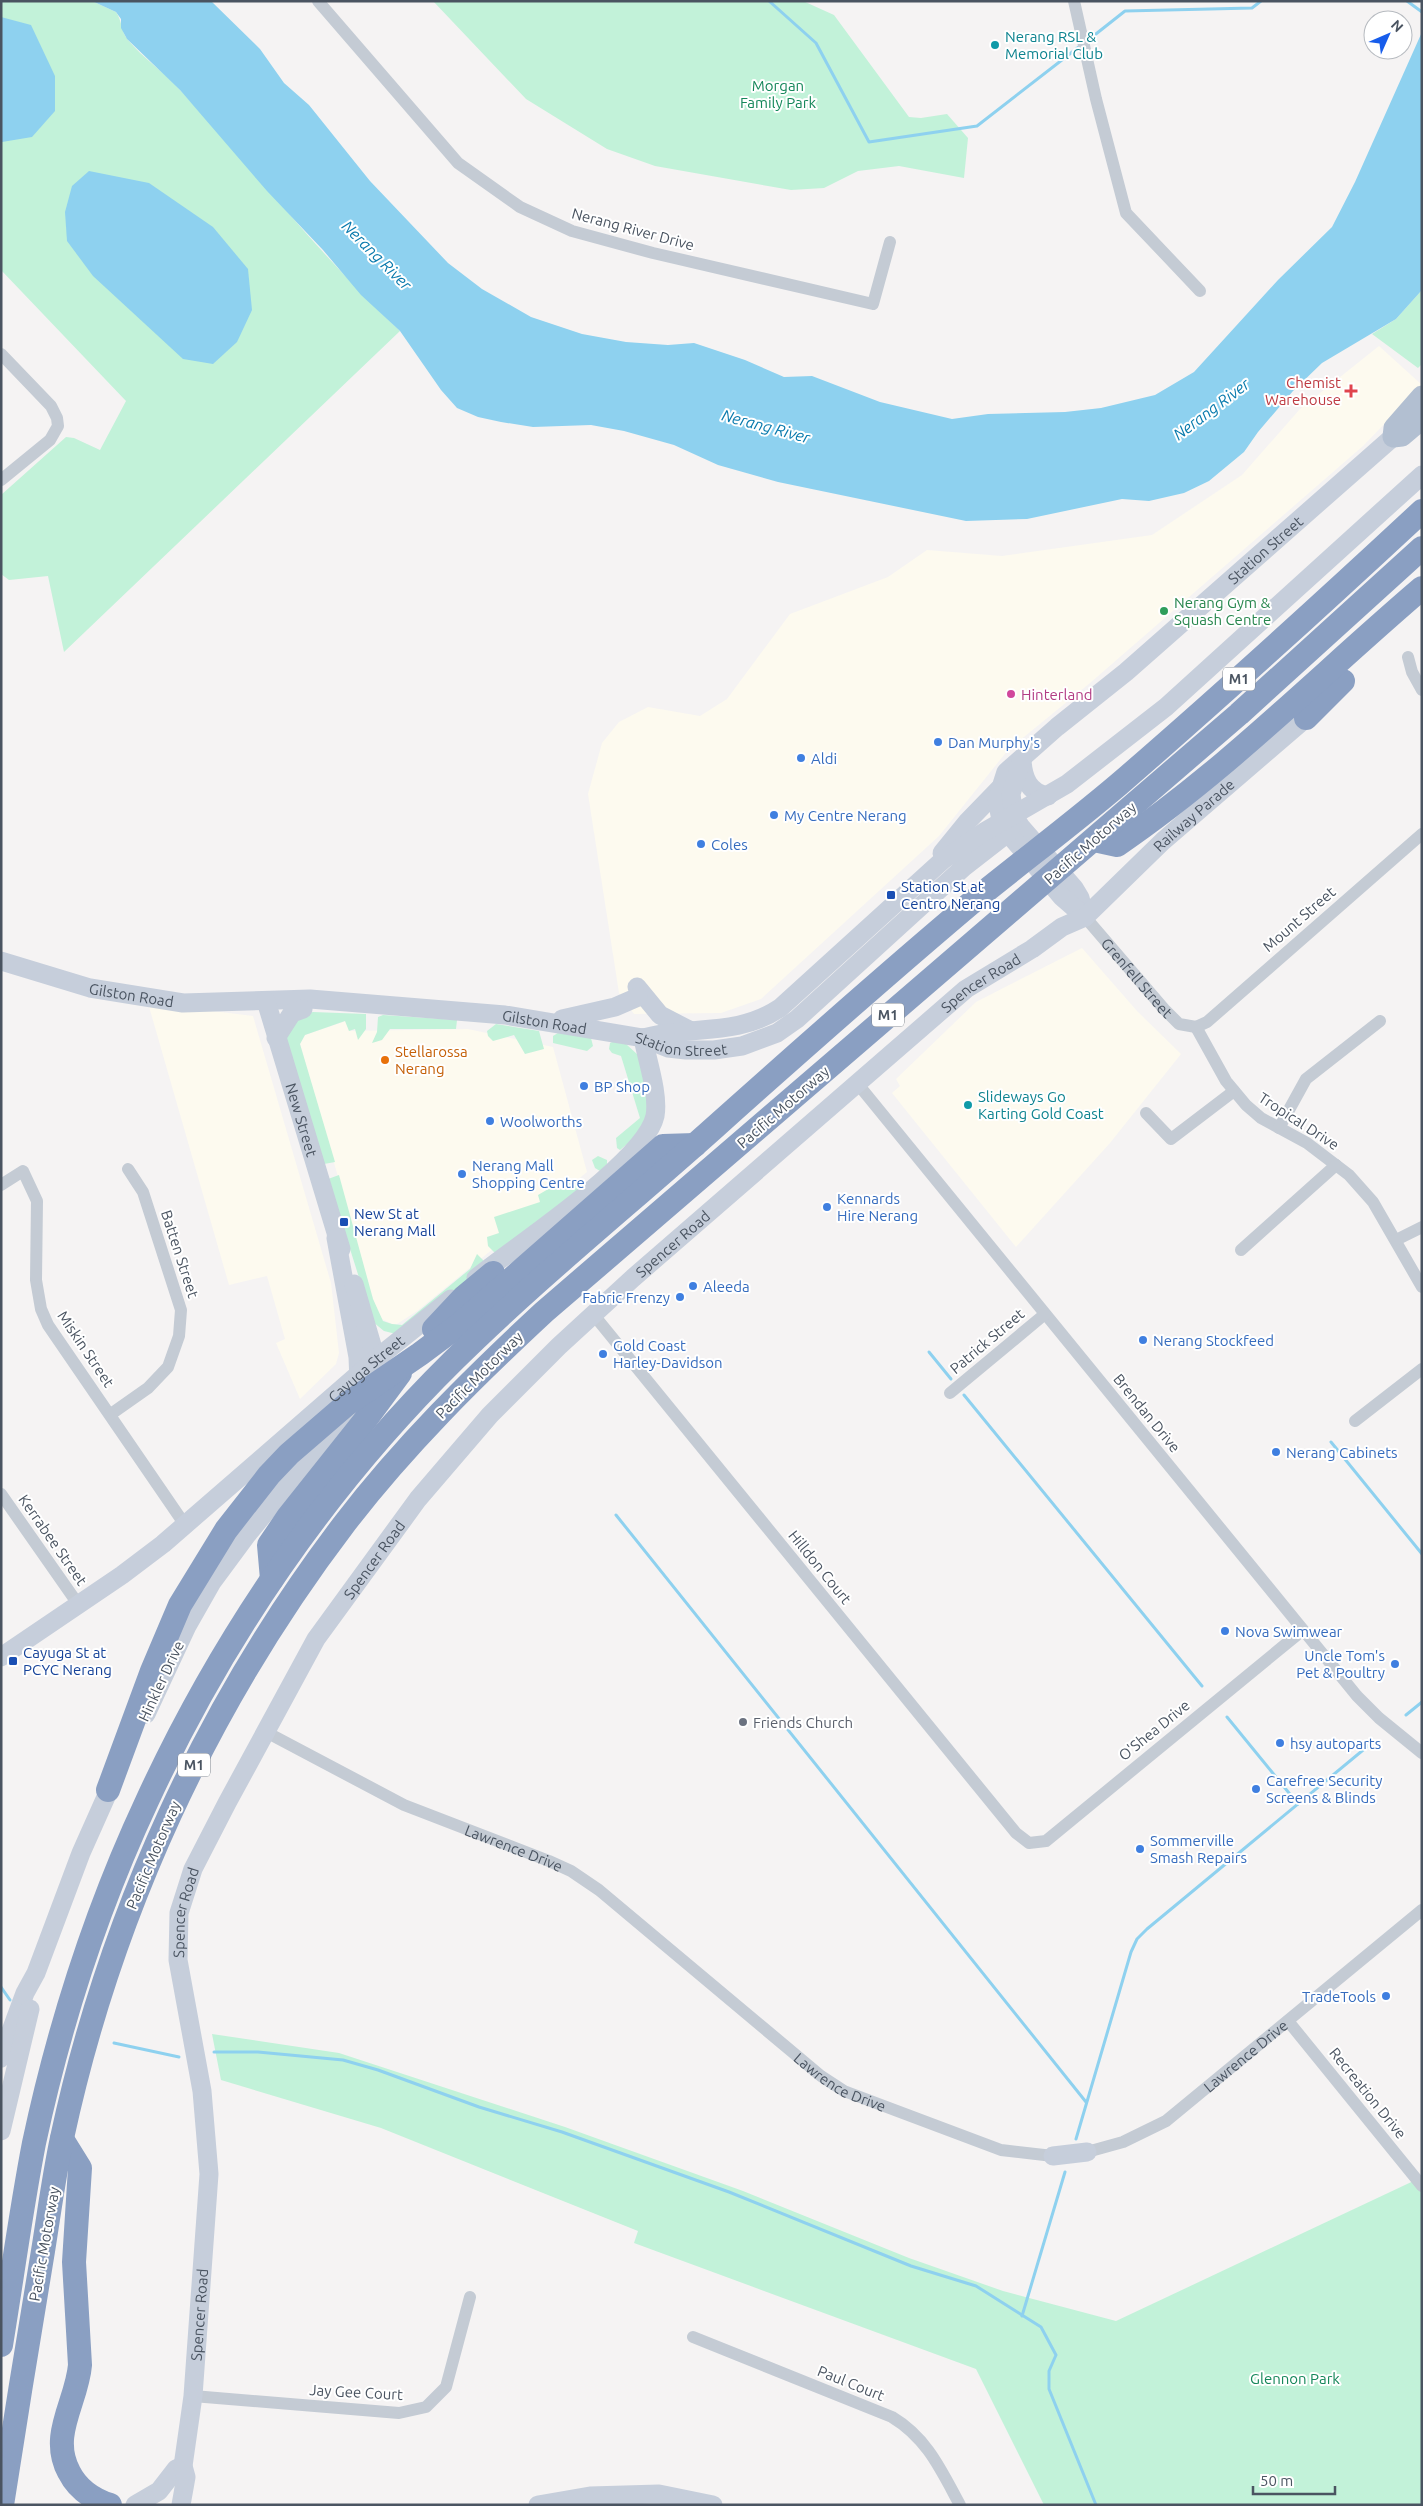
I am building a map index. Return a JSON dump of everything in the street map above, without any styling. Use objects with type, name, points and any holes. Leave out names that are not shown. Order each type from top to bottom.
[{"type":"highway","name":"Pacific Motorway","points":[[1,2345],[37,2134],[57,2049],[104,1902],[148,1797],[191,1712],[217,1667],[272,1579],[363,1460],[454,1360],[522,1296],[880,981],[983,893],[1052,840],[1176,734],[1296,628],[1422,512]]},
{"type":"highway","name":"Pacific Motorway","points":[[2,2501],[62,2139],[85,2048],[122,1927],[164,1825],[240,1679],[290,1601],[346,1521],[448,1404],[544,1312],[1239,714],[1422,548]]},
{"type":"highway","points":[[1094,840],[1117,845],[1161,814],[1268,725],[1414,594]]},
{"type":"highway","points":[[1306,718],[1321,701],[1383,644],[1396,626],[1414,594]]},
{"type":"highway","points":[[108,1790],[164,1642],[190,1587],[226,1530],[250,1498],[289,1454],[310,1434],[359,1395],[438,1342],[663,1146],[695,1145]]},
{"type":"highway","points":[[272,1579],[269,1545],[288,1517],[372,1413],[424,1341],[464,1297],[554,1219]]},
{"type":"highway","points":[[62,2139],[80,2168],[74,2262],[74,2296],[80,2364],[78,2379],[62,2428],[62,2455],[72,2478],[80,2487],[90,2496],[110,2505]]},
{"type":"main road","points":[[1422,396],[1394,428],[1393,437],[1402,436],[1422,419]]},
{"type":"street","name":"Nerang River Drive","points":[[318,1],[458,162],[520,207],[572,231],[653,253],[874,304],[890,242]]},
{"type":"street","points":[[1074,1],[1126,213],[1200,291]]},
{"type":"street","points":[[1,354],[50,406],[57,418],[58,426],[50,440],[1,480]]},
{"type":"street","name":"Station Street","points":[[919,881],[968,821],[999,789],[1008,770],[1057,727],[1126,672],[1393,437]]},
{"type":"street","points":[[1011,827],[1048,796],[1130,738],[1422,475]]},
{"type":"street","points":[[1408,657],[1412,672],[1422,690]]},
{"type":"street","name":"Railway Parade","points":[[1085,917],[1163,841],[1306,718]]},
{"type":"street","points":[[1022,758],[1024,774],[1029,786],[1037,793],[1048,796]]},
{"type":"street","points":[[1011,827],[1011,794],[1022,758]]},
{"type":"street","points":[[999,789],[997,800],[1011,827]]},
{"type":"street","name":"Station Street","points":[[643,1038],[672,1031],[729,1029],[774,1012],[796,995],[919,881],[955,851],[1011,827]]},
{"type":"street","name":"Station Street","points":[[643,1038],[668,1048],[705,1051],[742,1046],[777,1033],[811,1008],[964,867],[1011,827]]},
{"type":"street","name":"Grenfell Street","points":[[1011,827],[1164,1009],[1179,1024],[1196,1027]]},
{"type":"street","name":"Mount Street","points":[[1196,1027],[1207,1022],[1422,834]]},
{"type":"street","name":"Spencer Road","points":[[181,2505],[186,2477],[183,2466],[193,2396],[208,2197],[208,2148],[202,2091],[178,1960],[179,1914],[193,1870],[316,1639],[418,1499],[490,1415],[592,1314],[966,989],[1032,949],[1062,927],[1085,917]]},
{"type":"street","name":"Gilston Road","points":[[1,961],[90,988],[183,1003],[320,999],[506,1014],[643,1038]]},
{"type":"street","points":[[549,1022],[588,1014],[638,992],[658,1013],[671,1022],[691,1031]]},
{"type":"street","name":"Gilston Road","points":[[266,1001],[302,1008],[446,1010]]},
{"type":"street","name":"New Street","points":[[266,1001],[336,1238],[354,1282],[376,1359]]},
{"type":"street","points":[[276,1038],[292,1014],[302,1008]]},
{"type":"street","points":[[1279,1128],[1306,1079],[1380,1021]]},
{"type":"street","name":"Tropical Drive","points":[[1196,1027],[1234,1091],[1261,1118],[1308,1143],[1349,1174],[1373,1202],[1422,1287]]},
{"type":"street","name":"Cayuga Street","points":[[1,1657],[138,1562],[185,1525],[376,1359],[489,1268],[554,1219],[610,1172],[640,1143],[650,1129],[654,1119],[656,1102],[643,1038]]},
{"type":"street","name":"Brendan Drive","points":[[857,1083],[1357,1696],[1379,1718],[1422,1753]]},
{"type":"street","points":[[1146,1113],[1171,1139],[1234,1091]]},
{"type":"street","points":[[1241,1250],[1336,1165]]},
{"type":"street","name":"Batten Street","points":[[111,1414],[148,1388],[168,1367],[179,1336],[181,1310],[143,1192],[128,1169]]},
{"type":"street","name":"Miskin Street","points":[[1,1186],[23,1171],[37,1201],[36,1280],[41,1309],[59,1342],[111,1414],[185,1525]]},
{"type":"street","points":[[1396,1240],[1422,1227]]},
{"type":"street","name":"New Street","points":[[336,1238],[360,1373]]},
{"type":"street","name":"Hilldon Court","points":[[592,1314],[1023,1840]]},
{"type":"street","name":"Patrick Street","points":[[950,1393],[1045,1314]]},
{"type":"street","points":[[368,1329],[387,1338],[403,1338]]},
{"type":"street","name":"Hinkler Drive","points":[[1,2058],[25,1993],[36,1973],[81,1854],[108,1790],[187,1626],[207,1590],[246,1536],[371,1389],[376,1372],[376,1359]]},
{"type":"street","points":[[1355,1421],[1422,1369]]},
{"type":"street","name":"Hinkler Drive","points":[[342,1421],[354,1400],[360,1373]]},
{"type":"street","name":"Kerrabee Street","points":[[1,1494],[78,1604]]},
{"type":"street","name":"O'Shea Drive","points":[[1023,1840],[1028,1843],[1046,1841],[1303,1630]]},
{"type":"street","name":"Lawrence Drive","points":[[266,1732],[396,1802],[571,1871],[611,1900],[821,2076],[844,2091],[994,2148],[1017,2154],[1052,2156],[1087,2152],[1123,2142],[1166,2121],[1422,1910]]},
{"type":"street","name":"Hinkler Drive","points":[[1,2131],[34,1996],[36,1973]]},
{"type":"street","name":"Recreation Drive","points":[[1288,2020],[1422,2186]]},
{"type":"street","name":"Jay Gee Court","points":[[193,2396],[399,2413],[426,2407],[446,2387],[470,2297]]},
{"type":"street","name":"Paul Court","points":[[693,2337],[892,2417],[906,2425],[929,2448],[960,2505]]},
{"type":"street","points":[[136,2505],[159,2490],[176,2469],[183,2466]]},
{"type":"street","points":[[538,2505],[590,2496],[659,2494],[713,2505]]},
{"type":"shaded area","name":"My Centre Nerang","points":[[1379,346],[1422,385],[1363,446],[1090,683],[1008,750],[939,836],[761,999],[721,1013],[634,1014],[619,993],[588,794],[602,743],[619,722],[648,707],[700,716],[727,699],[790,614],[888,577],[927,550],[1002,556],[1152,535],[1242,475],[1300,409]]},
{"type":"shaded area","points":[[1082,948],[1137,1011],[1181,1054],[1110,1143],[1016,1247],[892,1093],[900,1086],[896,1079],[976,1002]]},
{"type":"shaded area","points":[[148,1003],[253,1016],[331,1283],[339,1353],[336,1364],[300,1399],[276,1343],[285,1339],[267,1276],[229,1285]]},
{"type":"shaded area","name":"Nerang Mall Shopping Centre","points":[[346,1021],[349,1031],[468,1029],[553,1047],[587,1172],[417,1311],[397,1324],[392,1324],[380,1318],[373,1299],[300,1044],[305,1035]]},
{"type":"green space","points":[[1,1],[92,1],[116,12],[128,40],[180,90],[315,243],[400,331],[64,652],[48,576],[9,580],[1,574],[1,495],[66,437],[74,438],[100,450],[126,401],[1,270]]},
{"type":"green space","name":"Morgan Family Park","points":[[433,1],[803,1],[834,15],[909,117],[921,118],[947,114],[968,138],[964,178],[899,166],[858,171],[824,188],[791,190],[655,166],[607,149],[526,99]]},
{"type":"green space","points":[[1422,290],[1422,364],[1418,368],[1372,334],[1396,319]]},
{"type":"green space","points":[[313,1012],[366,1014],[366,1029],[358,1040],[355,1029],[349,1031],[345,1021],[305,1035],[300,1044],[335,1162],[324,1164],[287,1044],[287,1034],[299,1015]]},
{"type":"green space","points":[[383,1015],[457,1020],[456,1029],[390,1029],[382,1040],[372,1043],[377,1032],[378,1017]]},
{"type":"green space","points":[[496,1024],[539,1031],[544,1049],[525,1054],[514,1035],[493,1041],[488,1036],[487,1031]]},
{"type":"green space","points":[[558,1033],[591,1038],[593,1046],[587,1051],[553,1043],[553,1036]]},
{"type":"green space","points":[[614,1041],[626,1044],[638,1055],[649,1096],[647,1115],[641,1132],[620,1150],[617,1148],[616,1138],[640,1118],[621,1056],[612,1053],[609,1049],[610,1043]]},
{"type":"green space","points":[[598,1156],[607,1160],[607,1164],[600,1171],[595,1168],[592,1160]]},
{"type":"green space","points":[[339,1175],[373,1299],[383,1321],[402,1325],[470,1269],[477,1254],[483,1260],[484,1267],[405,1330],[396,1334],[384,1331],[373,1322],[328,1179]]},
{"type":"green space","points":[[562,1181],[579,1182],[584,1188],[502,1252],[494,1252],[488,1246],[487,1237],[499,1233],[494,1217],[540,1202],[538,1195]]},
{"type":"green space","name":"Glennon Park","points":[[212,2034],[339,2053],[565,2127],[743,2191],[909,2258],[1003,2291],[1116,2321],[1422,2177],[1422,2505],[1044,2505],[976,2369],[634,2243],[638,2231],[381,2128],[221,2080]]},
{"type":"water","name":"Nerang River","points":[[92,1],[211,1],[260,49],[284,83],[309,105],[370,181],[448,263],[482,289],[531,317],[582,334],[626,342],[668,345],[694,343],[745,360],[784,377],[812,376],[880,402],[952,419],[988,414],[1065,412],[1101,408],[1155,395],[1194,372],[1278,280],[1332,227],[1355,182],[1409,60],[1413,60],[1413,52],[1422,32],[1422,290],[1396,319],[1322,363],[1293,391],[1258,432],[1244,452],[1209,481],[1184,493],[1149,501],[1122,499],[1027,519],[966,521],[778,482],[718,465],[674,445],[624,431],[591,425],[533,427],[478,417],[457,408],[441,390],[400,331],[361,295],[323,250],[267,191],[180,90],[127,39],[121,28],[121,19],[116,12]]},
{"type":"water","points":[[1,17],[31,25],[55,76],[55,111],[32,137],[2,142]]},
{"type":"water","points":[[89,171],[149,183],[213,227],[248,269],[252,310],[237,342],[213,364],[183,359],[93,276],[67,241],[65,212],[72,186]]},
{"type":"waterway","points":[[769,1],[816,43],[869,142],[977,126],[1080,46]]},
{"type":"waterway","points":[[1087,41],[1125,11],[1252,8],[1261,1]]},
{"type":"waterway","points":[[1407,1],[1422,12]]},
{"type":"waterway","points":[[929,1352],[951,1379]]},
{"type":"waterway","points":[[964,1395],[1202,1686]]},
{"type":"waterway","points":[[1331,1442],[1422,1554]]},
{"type":"waterway","points":[[616,1515],[1086,2102]]},
{"type":"waterway","points":[[1406,1715],[1422,1702]]},
{"type":"waterway","points":[[1227,1717],[1298,1804]]},
{"type":"waterway","points":[[1076,2139],[1131,1952],[1137,1939],[1374,1741]]},
{"type":"waterway","points":[[1,1987],[10,2000]]},
{"type":"waterway","points":[[114,2043],[179,2057]]},
{"type":"waterway","points":[[214,2052],[258,2052],[343,2060],[378,2070],[479,2107],[562,2132],[729,2192],[911,2266],[976,2286],[1041,2327],[1056,2355],[1049,2371],[1049,2389],[1096,2505]]},
{"type":"waterway","points":[[1022,2316],[1065,2172]]},
{"type":"place","name":"Nerang RSL & Memorial Club","points":[[995,45]]},
{"type":"place","name":"Chemist Warehouse","points":[[1351,391]]},
{"type":"place","name":"Nerang Gym & Squash Centre","points":[[1164,611]]},
{"type":"place","name":"Hinterland","points":[[1011,694]]},
{"type":"place","name":"Dan Murphy's","points":[[938,742]]},
{"type":"place","name":"Aldi","points":[[801,758]]},
{"type":"place","name":"My Centre Nerang","points":[[774,815]]},
{"type":"place","name":"Coles","points":[[701,844]]},
{"type":"place","name":"Station St at Centro Nerang","points":[[891,895]]},
{"type":"place","name":"Stellarossa Nerang","points":[[385,1060]]},
{"type":"place","name":"BP Shop","points":[[584,1086]]},
{"type":"place","name":"Slideways Go Karting Gold Coast","points":[[968,1105]]},
{"type":"place","name":"Woolworths","points":[[490,1121]]},
{"type":"place","name":"Nerang Mall Shopping Centre","points":[[462,1174]]},
{"type":"place","name":"Kennards Hire Nerang","points":[[827,1207]]},
{"type":"place","name":"New St at Nerang Mall","points":[[344,1222]]},
{"type":"place","name":"Aleeda","points":[[693,1286]]},
{"type":"place","name":"Fabric Frenzy","points":[[680,1297]]},
{"type":"place","name":"Nerang Stockfeed","points":[[1143,1340]]},
{"type":"place","name":"Gold Coast Harley-Davidson","points":[[603,1354]]},
{"type":"place","name":"Nerang Cabinets","points":[[1276,1452]]},
{"type":"place","name":"Nova Swimwear","points":[[1225,1631]]},
{"type":"place","name":"Cayuga St at PCYC Nerang","points":[[13,1661]]},
{"type":"place","name":"Uncle Tom's Pet & Poultry","points":[[1395,1664]]},
{"type":"place","name":"Friends Church","points":[[743,1722]]},
{"type":"place","name":"hsy autoparts","points":[[1280,1743]]},
{"type":"place","name":"Carefree Security Screens & Blinds","points":[[1256,1789]]},
{"type":"place","name":"Sommerville Smash Repairs","points":[[1140,1849]]},
{"type":"place","name":"TradeTools","points":[[1386,1996]]}]
